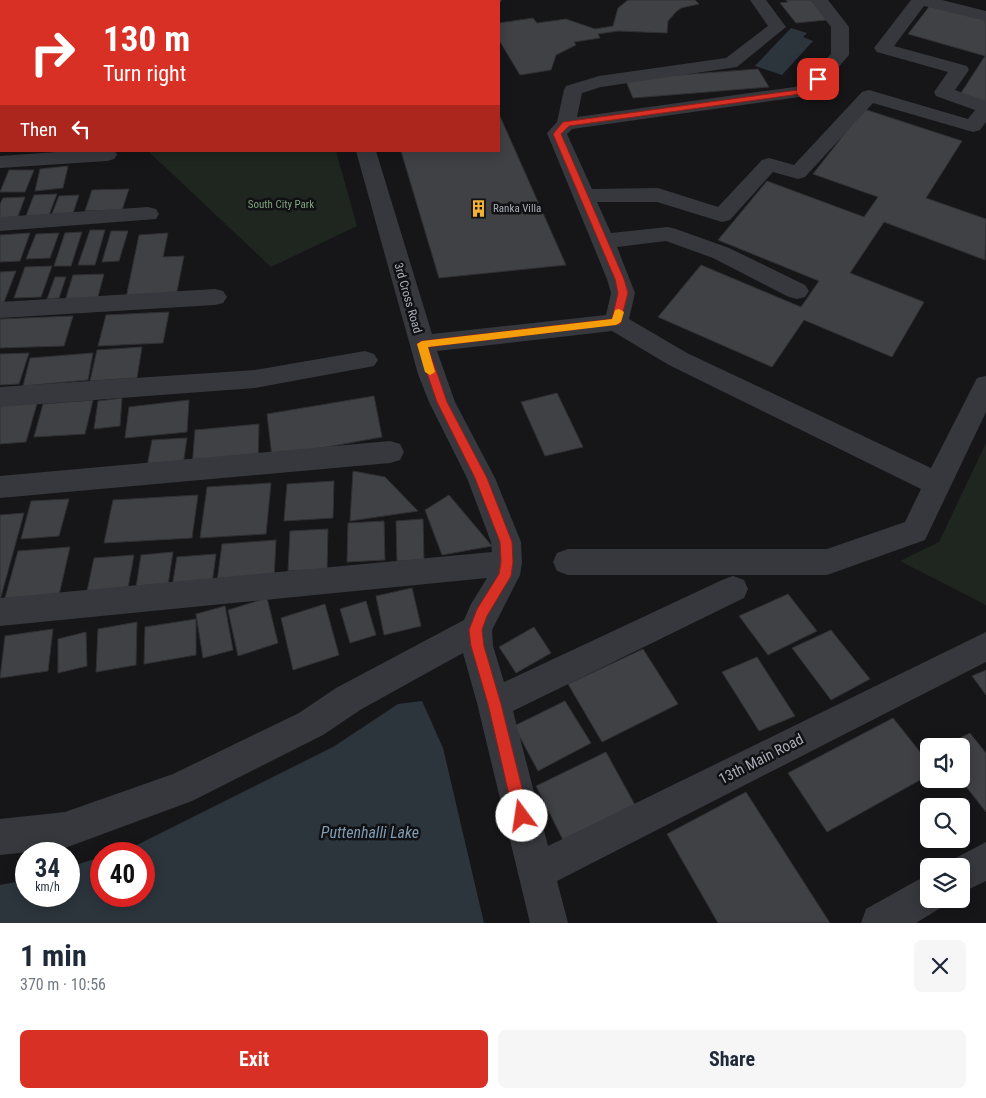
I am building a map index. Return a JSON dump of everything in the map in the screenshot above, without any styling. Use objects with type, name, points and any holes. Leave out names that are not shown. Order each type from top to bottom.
[{"type":"street","points":[[616,322],[623,293],[557,134],[566,124],[573,90],[600,82],[731,63],[776,27],[758,0]]},
{"type":"street","points":[[566,124],[807,91],[840,55],[840,27],[818,0]]},
{"type":"street","points":[[584,196],[658,195],[722,215],[769,164],[798,173],[870,96],[973,126],[986,107],[943,92],[960,70],[884,48],[921,0],[986,16]]},
{"type":"street","name":"3rd Cross Road","points":[[366,152],[422,344],[442,402],[481,478],[506,542],[507,562],[505,576],[482,614],[476,630]]},
{"type":"street","points":[[0,162],[107,155]]},
{"type":"street","points":[[0,224],[148,214]]},
{"type":"street","points":[[603,241],[668,234],[721,253],[796,291]]},
{"type":"street","points":[[0,310],[215,297]]},
{"type":"street","points":[[422,344],[616,322],[678,359],[937,484]]},
{"type":"street","points":[[0,398],[255,379],[365,360]]},
{"type":"street","points":[[568,562],[827,562],[915,531],[986,385]]},
{"type":"street","points":[[0,487],[390,452]]},
{"type":"street","points":[[0,612],[507,562]]},
{"type":"street","points":[[494,704],[733,589]]},
{"type":"street","points":[[0,836],[65,830],[180,789],[311,724],[348,699],[476,630],[477,646],[494,704],[549,923]]},
{"type":"street","name":"13th Main Road","points":[[535,872],[986,646]]},
{"type":"street","points":[[970,870],[986,860]]},
{"type":"street","points":[[880,923],[920,899]]},
{"type":"green space","name":"South City Park","points":[[149,152],[336,152],[357,226],[271,267]]},
{"type":"green space","points":[[986,443],[986,605],[900,561],[939,542]]},
{"type":"water","points":[[791,28],[807,33],[803,37],[813,41],[782,75],[755,66]]},
{"type":"water","name":"Puttenhalli Lake","points":[[422,701],[443,748],[484,923],[0,923],[0,885],[15,882],[15,907],[80,907],[80,864],[90,860],[90,907],[155,907],[155,842],[143,842],[333,747],[398,704]]},
{"type":"building","points":[[628,0],[695,0],[699,4],[681,8],[676,12],[668,21],[667,33],[618,31],[598,34],[600,38],[574,42],[576,45],[556,55],[551,70],[520,75],[500,42],[500,23],[533,18],[537,23],[566,19],[595,29],[613,26],[618,8]]},
{"type":"building","points":[[786,0],[811,0],[827,20],[796,23],[780,3],[788,2]]},
{"type":"building","points":[[932,3],[986,18],[986,104],[959,96],[985,56],[908,34]]},
{"type":"building","points":[[758,69],[769,87],[633,98],[625,79]]},
{"type":"building","points":[[864,109],[962,141],[926,198],[986,219],[985,260],[884,222],[850,273],[924,302],[892,357],[804,320],[772,367],[658,317],[701,265],[801,307],[819,281],[718,240],[767,181],[864,217],[878,197],[813,174]]},
{"type":"building","name":"Ranka Villa","points":[[500,116],[566,265],[439,278],[401,152],[500,152]]},
{"type":"building","points":[[68,166],[63,188],[35,191],[40,169]]},
{"type":"building","points":[[9,170],[34,170],[25,192],[0,192]]},
{"type":"building","points":[[129,189],[122,210],[85,211],[92,190]]},
{"type":"building","points":[[57,194],[49,215],[26,216],[34,195]]},
{"type":"building","points":[[79,195],[73,213],[52,214],[59,196]]},
{"type":"building","points":[[25,197],[17,219],[0,220],[0,204],[3,198]]},
{"type":"building","points":[[90,230],[105,230],[95,265],[78,265]]},
{"type":"building","points":[[111,231],[128,231],[119,261],[102,262]]},
{"type":"building","points":[[82,232],[71,266],[54,266],[65,233]]},
{"type":"building","points":[[30,233],[20,261],[0,262],[0,235]]},
{"type":"building","points":[[59,233],[50,258],[26,259],[36,234]]},
{"type":"building","points":[[168,233],[163,257],[184,256],[176,296],[126,298],[139,235]]},
{"type":"building","points":[[52,266],[41,297],[14,298],[25,267]]},
{"type":"building","points":[[16,271],[4,302],[0,302],[0,272]]},
{"type":"building","points":[[104,274],[97,300],[65,301],[73,275]]},
{"type":"building","points":[[55,277],[66,277],[59,298],[47,299]]},
{"type":"building","points":[[169,312],[163,343],[98,346],[106,315]]},
{"type":"building","points":[[73,316],[64,346],[0,348],[0,319]]},
{"type":"building","points":[[142,347],[137,378],[90,381],[97,350]]},
{"type":"building","points":[[29,353],[19,384],[0,385],[0,354]]},
{"type":"building","points":[[93,353],[88,380],[23,386],[30,358]]},
{"type":"building","points":[[557,393],[583,447],[545,456],[521,402]]},
{"type":"building","points":[[374,396],[382,437],[272,457],[267,414]]},
{"type":"building","points":[[122,398],[120,426],[94,429],[98,401]]},
{"type":"building","points":[[38,400],[26,442],[0,444],[0,402]]},
{"type":"building","points":[[93,400],[85,434],[34,437],[43,404]]},
{"type":"building","points":[[189,400],[187,432],[125,438],[129,407]]},
{"type":"building","points":[[259,424],[258,461],[192,468],[195,430]]},
{"type":"building","points":[[187,438],[183,465],[147,467],[152,440]]},
{"type":"building","points":[[353,471],[385,477],[418,511],[350,521]]},
{"type":"building","points":[[334,481],[333,518],[284,521],[287,484]]},
{"type":"building","points":[[271,483],[266,534],[200,538],[207,487]]},
{"type":"building","points":[[198,495],[192,538],[104,543],[113,500]]},
{"type":"building","points":[[449,495],[492,546],[442,555],[425,510]]},
{"type":"building","points":[[69,499],[59,536],[21,539],[31,501]]},
{"type":"building","points":[[24,513],[0,600],[0,515]]},
{"type":"building","points":[[423,519],[424,560],[397,561],[396,521]]},
{"type":"building","points":[[384,521],[385,560],[347,562],[348,523]]},
{"type":"building","points":[[328,529],[327,569],[288,571],[290,531]]},
{"type":"building","points":[[276,540],[274,579],[217,582],[222,544]]},
{"type":"building","points":[[70,547],[59,595],[5,598],[18,551]]},
{"type":"building","points":[[173,552],[168,585],[136,587],[141,555]]},
{"type":"building","points":[[216,554],[212,584],[172,587],[177,557]]},
{"type":"building","points":[[134,555],[127,593],[86,596],[94,558]]},
{"type":"building","points":[[412,588],[421,626],[384,635],[376,596]]},
{"type":"building","points":[[788,594],[817,631],[768,655],[739,616]]},
{"type":"building","points":[[267,598],[278,643],[238,656],[228,610]]},
{"type":"building","points":[[366,601],[376,635],[350,643],[340,609]]},
{"type":"building","points":[[325,604],[339,655],[293,670],[281,618]]},
{"type":"building","points":[[225,606],[233,650],[203,658],[196,614]]},
{"type":"building","points":[[196,619],[196,655],[144,664],[145,627]]},
{"type":"building","points":[[137,622],[136,665],[96,672],[98,629]]},
{"type":"building","points":[[534,627],[551,653],[516,673],[499,647]]},
{"type":"building","points":[[53,629],[48,671],[0,678],[5,636]]},
{"type":"building","points":[[831,630],[870,679],[831,700],[792,648]]},
{"type":"building","points":[[86,632],[87,666],[58,673],[58,639]]},
{"type":"building","points":[[643,649],[678,704],[602,742],[568,684]]},
{"type":"building","points":[[757,657],[795,716],[759,731],[722,672]]},
{"type":"building","points":[[986,670],[986,695],[972,676]]},
{"type":"building","points":[[565,701],[591,743],[538,771],[514,726]]},
{"type":"building","points":[[893,718],[920,752],[920,780],[827,832],[788,773]]},
{"type":"building","points":[[970,733],[986,753],[986,812],[967,788],[970,788],[970,738],[960,738]]},
{"type":"building","points":[[606,752],[635,805],[563,840],[536,786]]},
{"type":"building","points":[[746,792],[830,923],[718,923],[667,834]]},
{"type":"slow traffic","points":[[430,372],[422,344],[474,340],[616,322],[619,312]]},
{"type":"place","name":"Ranka Villa","points":[[479,208]]},
{"type":"route","points":[[522,816],[494,704],[477,646],[476,630],[482,614],[505,576],[507,562],[506,542],[481,478],[442,402],[422,344],[474,340],[616,322],[623,293],[619,279],[557,134],[566,124],[807,91],[818,79]]}]
